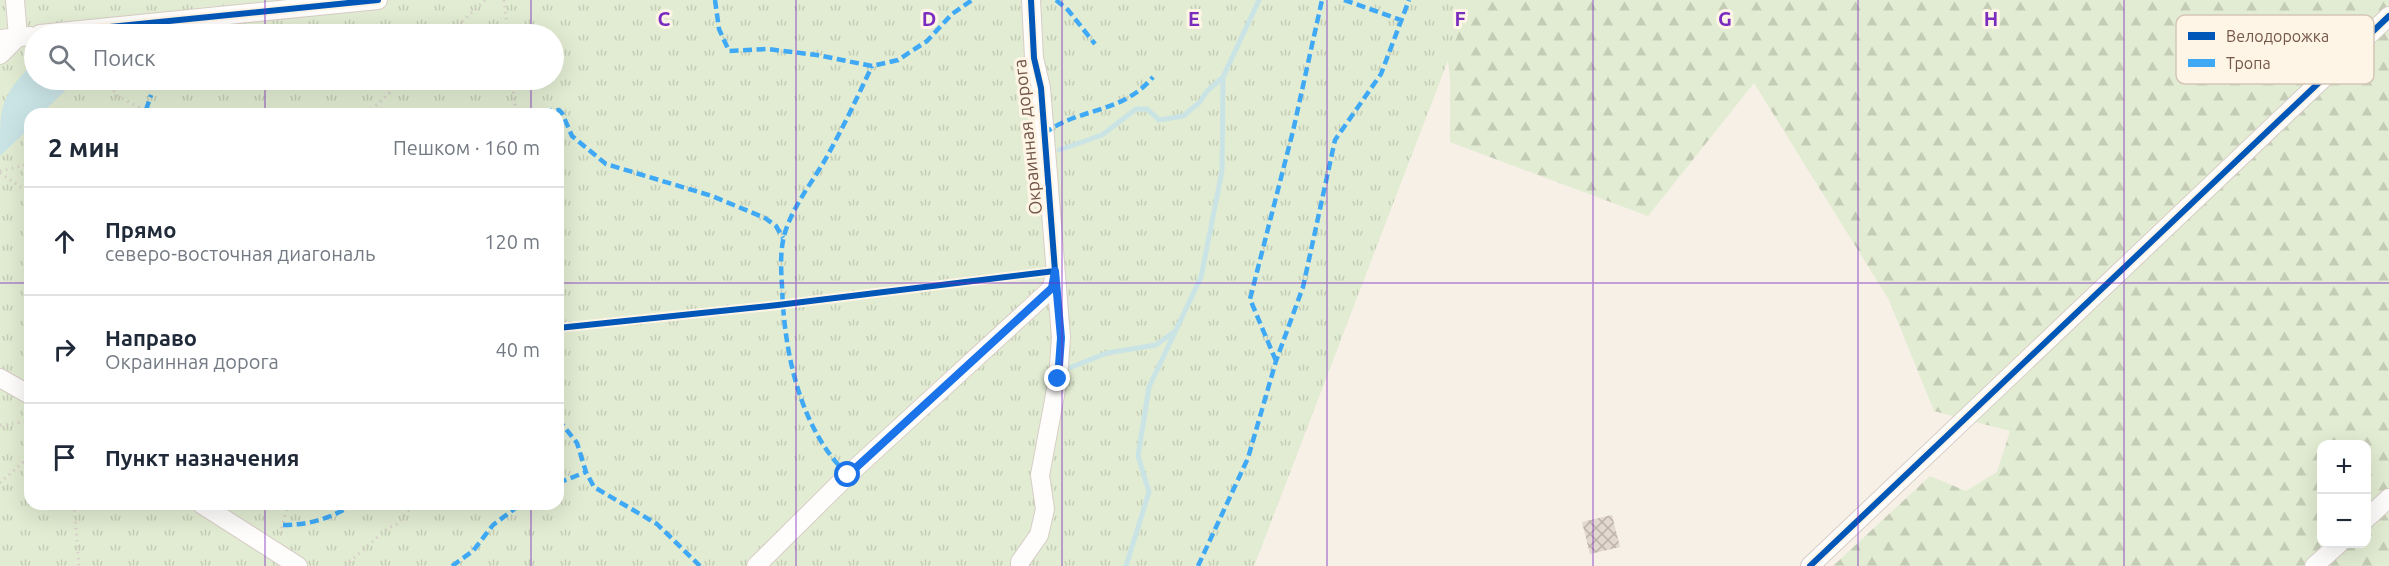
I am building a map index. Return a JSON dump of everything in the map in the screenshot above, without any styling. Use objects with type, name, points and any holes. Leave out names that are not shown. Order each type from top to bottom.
[{"type":"street","points":[[15,0],[24,29]]},
{"type":"street","points":[[139,24],[378,0]]},
{"type":"street","name":"Окраинная дорога","points":[[1020,566],[1020,562],[1040,535],[1045,509],[1040,475],[1056,388],[1061,338],[1041,88],[1034,58],[1031,0]]},
{"type":"street","points":[[2374,30],[2389,16]]},
{"type":"street","points":[[0,39],[24,36]]},
{"type":"street","points":[[0,55],[24,37]]},
{"type":"street","points":[[1810,566],[2317,84]]},
{"type":"street","points":[[756,566],[848,475],[1052,288],[1055,271]]},
{"type":"street","points":[[0,378],[24,392]]},
{"type":"street","points":[[2371,515],[2389,498]]},
{"type":"street","points":[[210,510],[298,566]]},
{"type":"street","points":[[2314,566],[2334,548]]},
{"type":"path","points":[[460,24],[485,0]]},
{"type":"path","points":[[504,0],[507,24]]},
{"type":"path","points":[[113,90],[116,95],[141,108]]},
{"type":"path","points":[[373,108],[392,90]]},
{"type":"path","points":[[513,90],[515,108]]},
{"type":"path","points":[[0,172],[24,166]]},
{"type":"path","points":[[0,172],[24,187]]},
{"type":"path","points":[[564,327],[778,305],[1055,271]]},
{"type":"path","points":[[0,425],[24,422]]},
{"type":"path","points":[[0,483],[24,461]]},
{"type":"path","points":[[74,510],[79,566]]},
{"type":"path","points":[[273,550],[286,510]]},
{"type":"path","points":[[345,566],[388,528],[397,524],[409,510]]},
{"type":"green space","points":[[0,0],[2389,0],[2389,566],[1833,566],[1930,476],[1966,491],[1997,472],[2010,431],[1934,411],[1889,300],[1754,83],[1648,216],[1450,142],[1448,60],[1254,566],[0,566],[27,510],[564,510],[564,108],[557,108],[555,90],[564,90],[564,24],[391,24]]},
{"type":"green space","points":[[0,0],[1471,0],[1254,566],[0,566]]},
{"type":"water","points":[[24,74],[24,90],[66,90],[47,108],[24,108],[24,134],[0,156],[2,113],[4,103],[14,85]]},
{"type":"building","points":[[1612,515],[1620,547],[1590,554],[1582,522]]},
{"type":"waterway","points":[[1126,566],[1149,492],[1138,456],[1149,387],[1201,277],[1222,171],[1223,77],[1259,0]]},
{"type":"waterway","points":[[1059,150],[1102,135],[1136,109],[1147,109],[1159,120],[1183,116],[1200,102],[1207,91],[1223,77]]},
{"type":"waterway","points":[[1069,368],[1107,353],[1156,345],[1174,332]]},
{"type":"marked path","points":[[715,0],[719,29],[729,51],[767,49],[817,55],[872,66],[898,60],[927,41],[952,14],[972,0]]},
{"type":"marked path","points":[[1056,0],[1068,10],[1095,44]]},
{"type":"marked path","points":[[1276,361],[1250,299],[1293,131],[1322,0]]},
{"type":"marked path","points":[[1344,0],[1401,20]]},
{"type":"marked path","points":[[1198,566],[1248,458],[1276,361],[1303,287],[1335,140],[1381,74],[1409,0]]},
{"type":"marked path","points":[[185,20],[186,24]]},
{"type":"marked path","points":[[848,475],[817,435],[797,387],[786,336],[781,255],[784,236],[791,216],[831,149],[872,66]]},
{"type":"marked path","points":[[1044,134],[1057,125],[1127,98],[1153,77]]},
{"type":"marked path","points":[[147,108],[151,95]]},
{"type":"marked path","points":[[564,118],[572,136],[606,164],[712,196],[765,218],[776,226],[783,238]]},
{"type":"marked path","points":[[564,427],[577,443],[586,472],[594,487],[657,524],[700,566]]},
{"type":"marked path","points":[[564,481],[586,472]]},
{"type":"marked path","points":[[283,525],[320,520],[343,510]]},
{"type":"marked path","points":[[452,566],[473,551],[493,525],[513,510]]},
{"type":"cycle path","points":[[139,24],[378,0]]},
{"type":"cycle path","points":[[564,327],[778,305],[1055,271],[1041,88],[1034,58],[1031,0]]},
{"type":"cycle path","points":[[2374,30],[2389,16]]},
{"type":"cycle path","points":[[1810,566],[2317,84]]},
{"type":"route","points":[[848,475],[1052,288],[1055,271],[1061,338],[1058,379]]}]
